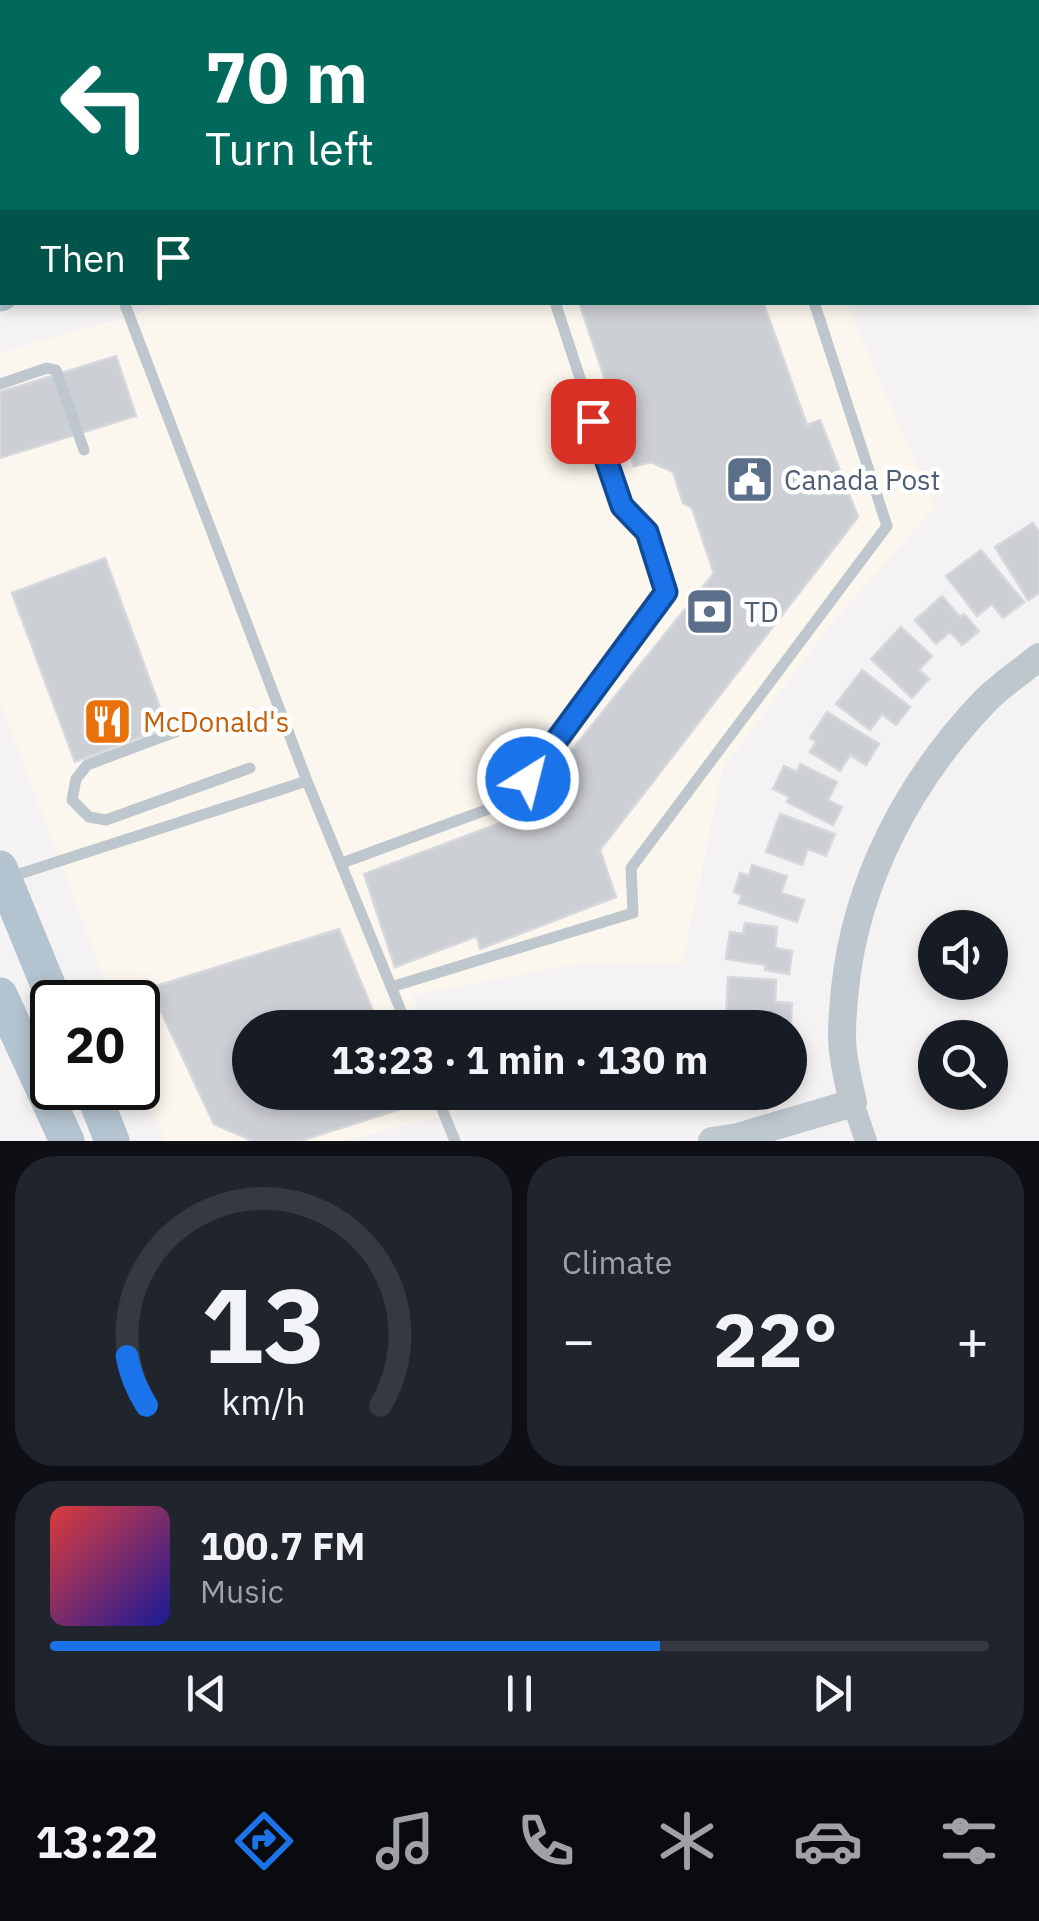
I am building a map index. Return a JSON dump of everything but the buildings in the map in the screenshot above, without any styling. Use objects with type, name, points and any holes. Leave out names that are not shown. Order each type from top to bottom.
[{"type":"main road","points":[[2,874],[47,980]]},
{"type":"main road","points":[[0,995],[68,1141]]},
{"type":"main road","points":[[99,1110],[112,1141]]},
{"type":"street","points":[[866,1141],[843,1055],[843,1010],[849,951],[876,865],[898,818],[940,754],[988,698],[1039,657]]},
{"type":"street","points":[[712,1141],[774,1128],[853,1103]]},
{"type":"lane","points":[[125,305],[307,780],[401,1010]]},
{"type":"lane","points":[[342,862],[513,800],[666,592],[647,532],[622,506],[556,305]]},
{"type":"lane","points":[[391,987],[633,913],[631,868],[887,526],[815,305]]},
{"type":"lane","points":[[0,384],[46,368],[56,370],[84,450]]},
{"type":"lane","points":[[183,729],[88,764],[76,779],[72,800],[90,817],[106,820],[250,768]]},
{"type":"lane","points":[[2,874],[307,780]]},
{"type":"lane","points":[[443,1110],[456,1141]]},
{"type":"shaded area","points":[[165,305],[847,305],[935,507],[835,619],[723,768],[682,964],[587,962],[412,995],[417,1010],[232,1010],[232,1110],[456,1113],[343,1141],[165,1141],[154,1110],[160,1110],[160,980],[105,980],[0,701],[0,353]]},
{"type":"place","name":"Canada Post","points":[[749,479]]},
{"type":"place","name":"TD","points":[[709,611]]},
{"type":"place","name":"McDonald's","points":[[108,721]]},
{"type":"route","points":[[528,779],[666,592],[647,532],[622,506],[593,421]]}]
